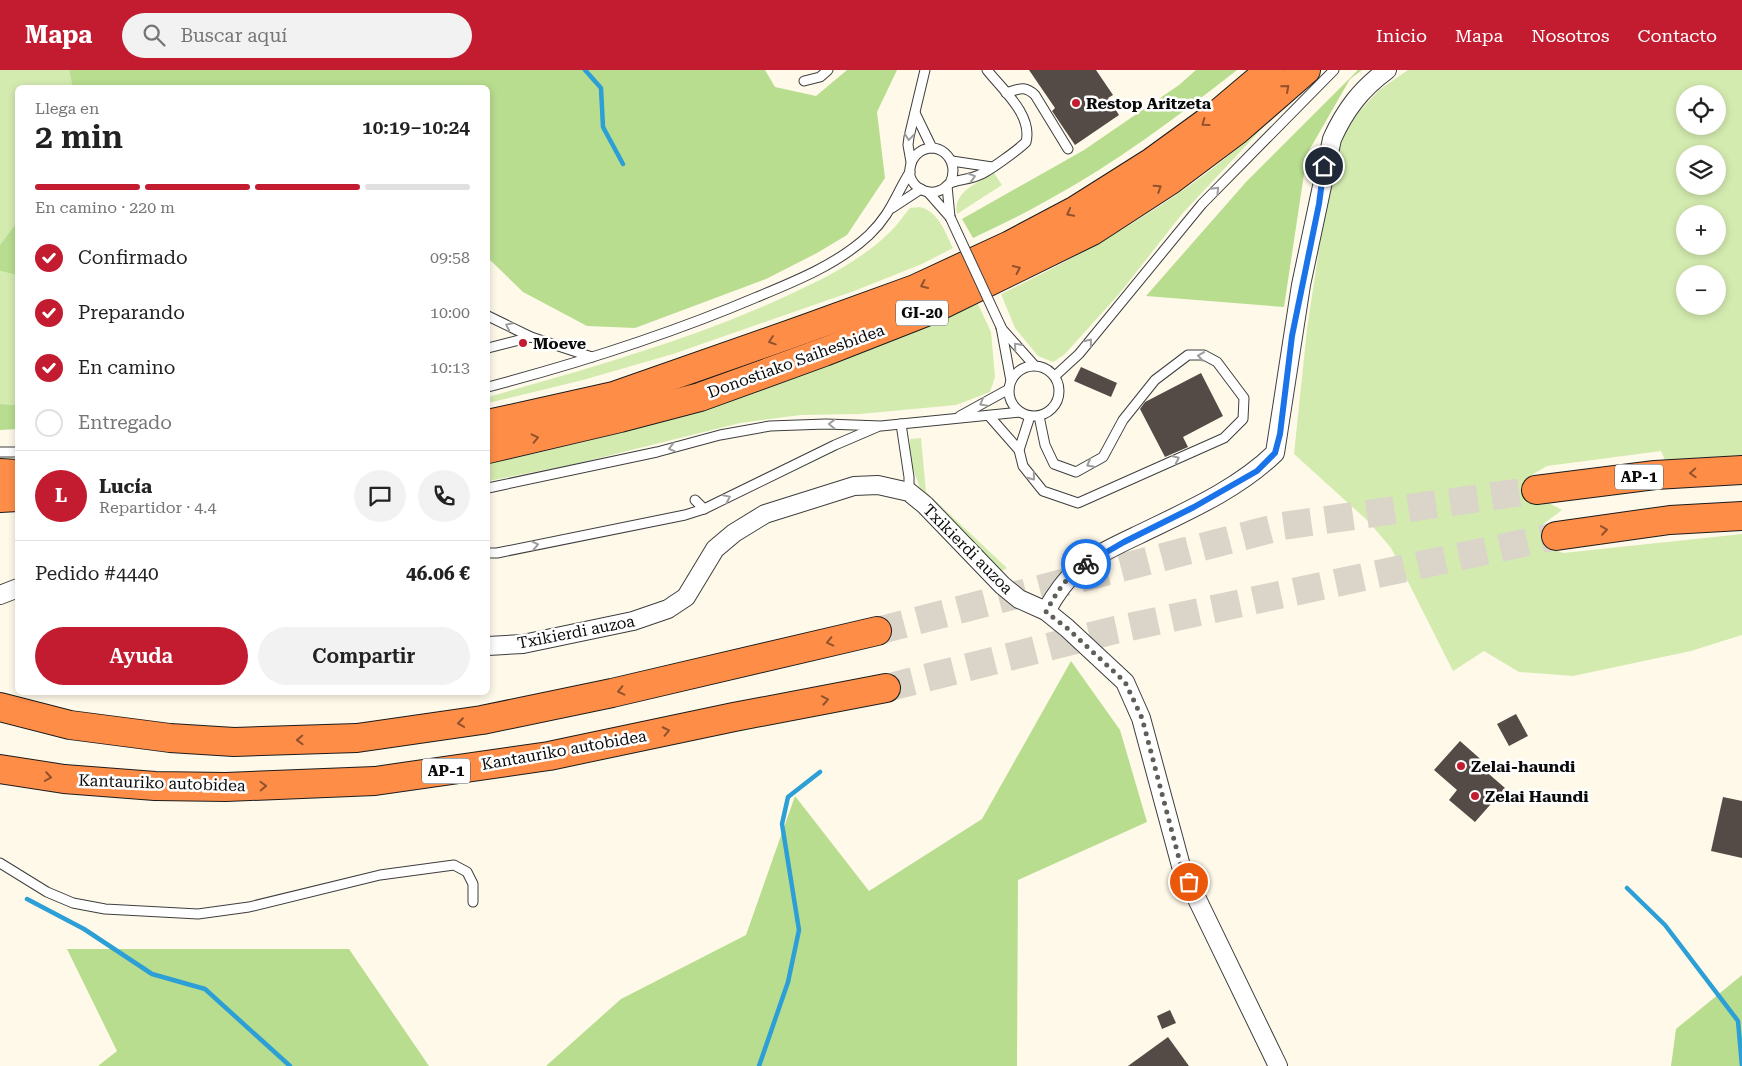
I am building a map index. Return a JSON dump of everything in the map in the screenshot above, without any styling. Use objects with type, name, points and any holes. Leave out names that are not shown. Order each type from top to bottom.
[{"type":"highway","name":"Donostiako Saihesbidea","points":[[490,424],[614,396],[796,333],[915,289],[1010,245],[1084,205],[1152,162],[1218,114],[1270,70]]},
{"type":"highway","name":"Donostiako Saihesbidea","points":[[490,449],[700,397],[824,352],[931,310],[1092,231],[1168,181],[1229,136],[1306,70]]},
{"type":"highway","name":"AP-1","points":[[1536,490],[1655,475],[1742,470]]},
{"type":"highway","points":[[0,473],[15,474]]},
{"type":"highway","points":[[1556,536],[1670,520],[1742,516]]},
{"type":"highway","points":[[0,707],[70,725],[170,738],[234,742],[357,738],[491,718],[612,693],[877,631]]},
{"type":"highway","name":"Kantauriko autobidea","points":[[0,769],[64,779],[155,786],[226,787],[375,781],[549,756],[734,717],[886,688]]},
{"type":"street","points":[[1046,612],[1058,589],[1079,568],[1249,476],[1257,471],[1275,453],[1301,285],[1332,138],[1342,117],[1356,97],[1386,70]]},
{"type":"street","name":"Txikierdi auzoa","points":[[490,646],[523,644],[633,621],[668,609],[686,597],[715,550],[734,533],[765,514],[854,486],[878,485],[909,492],[925,505],[1002,586],[1019,599],[1046,612],[1067,628],[1125,682],[1142,718],[1181,866],[1278,1066]]},
{"type":"street","points":[[0,595],[15,589]]},
{"type":"lane","points":[[804,81],[820,77],[828,70]]},
{"type":"lane","points":[[490,386],[592,358],[731,308],[820,269],[846,253],[869,236],[892,208],[910,172],[911,162],[908,145],[917,97],[925,70]]},
{"type":"lane","points":[[892,208],[925,191],[939,191],[949,184],[981,174],[1026,142],[1028,135],[1027,125],[1017,106],[987,70]]},
{"type":"lane","points":[[1055,376],[1079,354],[1202,204],[1334,70]]},
{"type":"lane","points":[[1006,92],[1028,89],[1035,95],[1068,149]]},
{"type":"lane","points":[[915,113],[932,148]]},
{"type":"lane","points":[[911,162],[921,151],[932,148],[942,151],[952,161],[992,167]]},
{"type":"lane","points":[[950,218],[949,184],[954,176],[952,161]]},
{"type":"lane","points":[[910,172],[914,184],[925,191],[950,218],[1001,327],[1034,366]]},
{"type":"lane","points":[[490,317],[531,337],[592,358]]},
{"type":"lane","points":[[958,418],[1010,385],[1022,368],[1034,366],[1046,368],[1055,376],[1059,385],[1057,400],[1048,412],[1034,416],[1020,412],[1013,406],[1010,385],[1001,327]]},
{"type":"lane","points":[[490,347],[531,337]]},
{"type":"lane","points":[[990,417],[1019,450],[1023,466],[1043,491],[1078,503],[1224,438],[1243,419],[1244,398],[1217,362],[1204,355],[1188,355],[1155,380],[1123,420],[1103,458],[1076,472],[1054,464],[1034,416]]},
{"type":"lane","points":[[490,488],[657,452],[720,435],[770,426],[826,424],[881,426],[958,418],[990,417],[1020,412]]},
{"type":"lane","points":[[1019,450],[1034,416]]},
{"type":"lane","points":[[902,424],[909,477],[909,492]]},
{"type":"lane","points":[[490,553],[685,515],[704,509],[835,445],[881,426]]},
{"type":"lane","points":[[0,452],[15,452]]},
{"type":"lane","points":[[695,500],[704,509]]},
{"type":"lane","points":[[0,863],[47,892],[73,903],[105,909],[198,914],[249,908],[380,875],[454,865],[467,872],[473,884],[473,902]]},
{"type":"green space","points":[[0,70],[69,70],[73,85],[15,85],[15,225],[0,245]]},
{"type":"green space","points":[[69,70],[765,70],[775,87],[816,96],[847,70],[897,70],[877,112],[885,178],[847,235],[766,279],[635,328],[587,326],[523,292],[490,260],[490,85],[72,85]]},
{"type":"green space","points":[[1196,70],[1237,70],[1169,122],[1098,171],[1030,210],[973,238],[962,219],[1084,150],[1179,85]]},
{"type":"green space","points":[[1358,70],[1362,70],[1350,79],[1307,154],[1284,307],[1146,296],[1246,182]]},
{"type":"green space","points":[[1408,70],[1742,70],[1742,455],[1665,460],[1661,451],[1547,466],[1533,474],[1536,496],[1562,510],[1542,525],[1544,545],[1563,553],[1742,534],[1742,635],[1691,651],[1573,676],[1519,672],[1484,651],[1453,671],[1391,548],[1368,521],[1294,454],[1307,329],[1326,203],[1339,143],[1357,114],[1379,90]]},
{"type":"green space","points":[[1268,122],[1182,214],[1119,294],[1064,355],[1053,362],[1038,356],[1015,328],[1001,294],[1079,254],[1156,209],[1212,169]]},
{"type":"green space","points":[[994,173],[1002,185],[957,214],[957,206],[963,194],[974,184]]},
{"type":"green space","points":[[920,207],[932,213],[944,229],[953,248],[922,264],[854,291],[673,354],[583,380],[490,403],[490,396],[667,343],[702,331],[787,296],[819,281],[864,254],[891,231],[910,208]]},
{"type":"green space","points":[[15,225],[15,275],[0,271],[0,245]]},
{"type":"green space","points":[[0,271],[15,275],[15,405],[0,404]]},
{"type":"green space","points":[[978,304],[991,332],[995,377],[990,392],[956,405],[860,414],[801,415],[740,423],[575,464],[490,481],[490,464],[608,436],[698,411],[822,367]]},
{"type":"green space","points":[[0,404],[15,405],[15,429],[0,430]]},
{"type":"green space","points":[[921,438],[926,492],[1007,568],[998,573],[921,491],[910,461],[910,439]]},
{"type":"green space","points":[[1071,661],[1120,730],[1147,822],[1018,880],[1017,1066],[546,1066],[621,999],[746,935],[795,796],[869,891],[982,819]]},
{"type":"green space","points":[[67,949],[349,949],[429,1066],[98,1066],[117,1051]]},
{"type":"green space","points":[[1742,975],[1742,1066],[1671,1066],[1676,1029]]},
{"type":"building","name":"Restop Aritzeta","points":[[1029,70],[1096,70],[1113,95],[1108,98],[1119,115],[1075,145],[1052,111],[1055,108]]},
{"type":"building","points":[[1081,367],[1117,383],[1111,397],[1074,381]]},
{"type":"building","points":[[1201,373],[1223,416],[1183,437],[1188,447],[1165,457],[1140,409],[1145,402]]},
{"type":"building","points":[[1516,714],[1528,736],[1509,746],[1497,724]]},
{"type":"building","points":[[1460,741],[1486,764],[1482,768],[1505,788],[1475,822],[1449,800],[1457,790],[1434,770]]},
{"type":"building","points":[[1723,797],[1742,801],[1742,858],[1711,851]]},
{"type":"building","points":[[1170,1010],[1176,1023],[1162,1029],[1157,1016]]},
{"type":"building","points":[[1168,1037],[1189,1066],[1128,1066]]},
{"type":"waterway","points":[[585,70],[601,88],[603,127],[623,164]]},
{"type":"waterway","points":[[759,1066],[788,982],[799,930],[782,824],[788,797],[820,772]]},
{"type":"waterway","points":[[1627,888],[1665,925],[1738,1021],[1742,1066]]},
{"type":"waterway","points":[[27,899],[84,929],[152,974],[205,989],[290,1066]]},
{"type":"tunnel","points":[[877,631],[1283,526],[1536,490]]},
{"type":"tunnel","points":[[886,688],[1115,630],[1556,536]]},
{"type":"way so far","points":[[1086,564],[1079,568],[1058,589],[1046,612],[1067,628],[1125,682],[1142,718],[1181,866],[1189,882]]},
{"type":"place","name":"Restop Aritzeta","points":[[1076,103]]},
{"type":"place","name":"Moeve","points":[[523,343]]},
{"type":"place","name":"Zelai-haundi","points":[[1461,766]]},
{"type":"place","name":"Zelai Haundi","points":[[1475,796]]},
{"type":"route","points":[[1086,564],[1124,542],[1194,507],[1257,471],[1275,453],[1280,434],[1292,336],[1319,204],[1324,166]]}]
